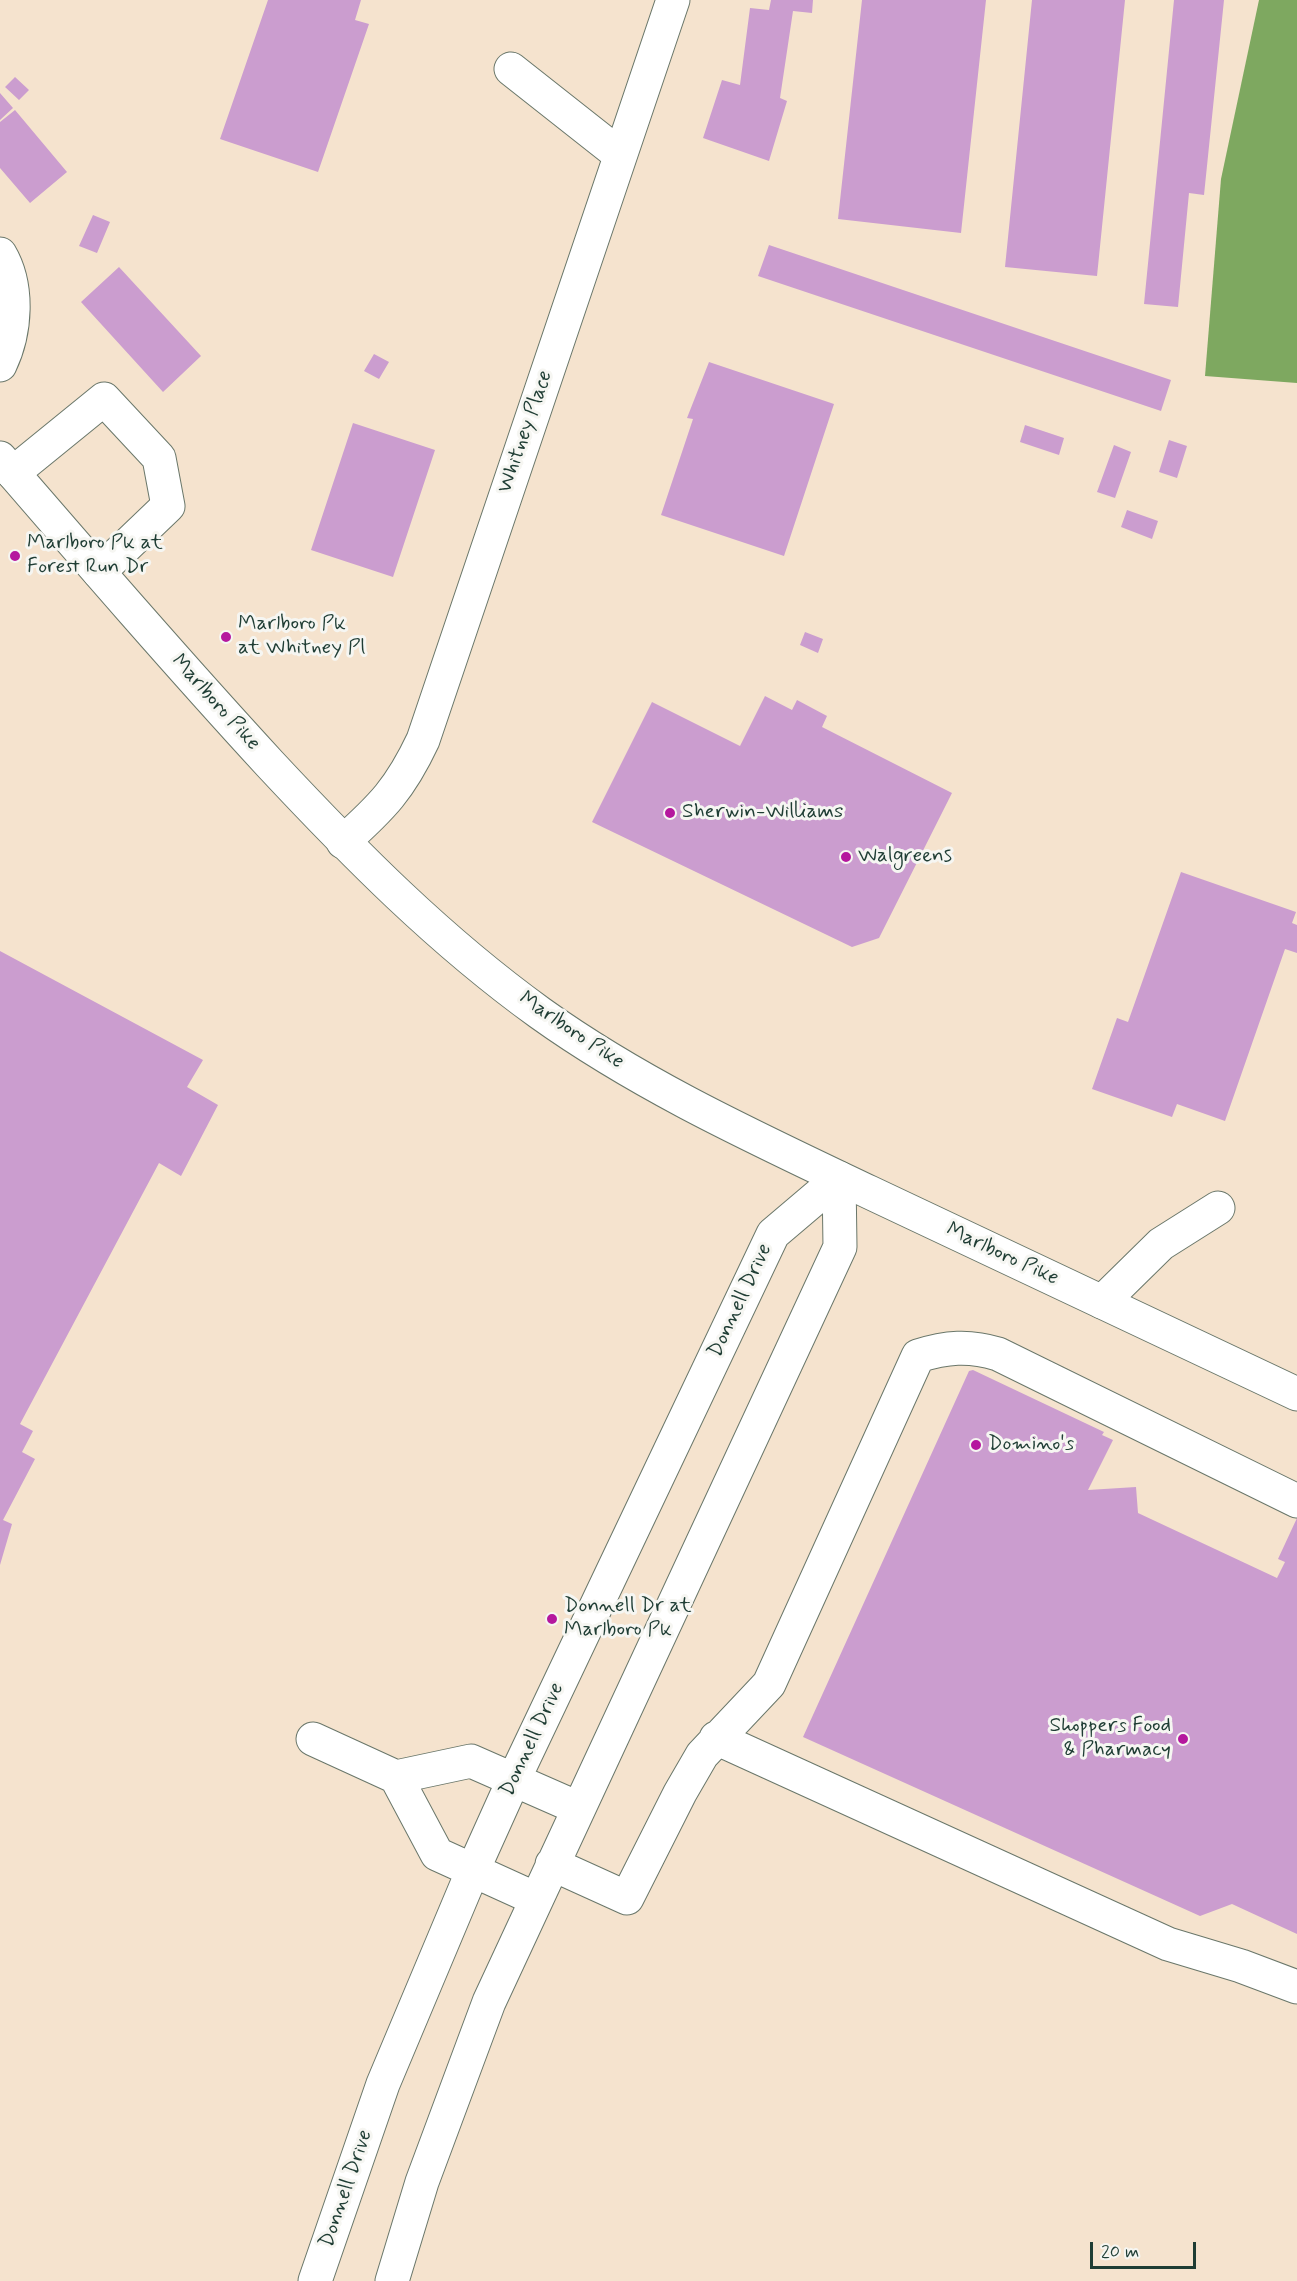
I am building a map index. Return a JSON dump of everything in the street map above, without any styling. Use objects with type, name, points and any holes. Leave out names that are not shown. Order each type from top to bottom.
[{"type":"street","name":"Whitney Place","points":[[343,842],[385,804],[407,775],[423,740],[674,0]]},
{"type":"street","points":[[511,69],[620,155]]},
{"type":"street","points":[[0,254],[8,267],[13,312],[9,338],[0,365]]},
{"type":"street","points":[[6,465],[104,399],[159,458],[168,506],[99,572]]},
{"type":"street","name":"Marlboro Pike","points":[[6,465],[234,724],[343,842],[401,900],[452,944],[541,1013],[618,1064],[721,1123],[1297,1394]]},
{"type":"street","points":[[392,2281],[422,2182],[485,2012],[840,1247],[839,1178]]},
{"type":"street","name":"Donnell Drive","points":[[315,2281],[384,2084],[473,1870],[514,1779],[773,1234],[839,1178]]},
{"type":"street","points":[[1102,1302],[1161,1244],[1218,1208]]},
{"type":"street","points":[[552,1864],[627,1898],[680,1793],[702,1755],[769,1684],[918,1356],[941,1348],[963,1347],[998,1354],[1297,1501]]},
{"type":"street","points":[[716,1738],[1167,1944],[1297,1987]]},
{"type":"street","points":[[313,1739],[396,1777],[471,1761],[578,1808]]},
{"type":"street","points":[[396,1777],[437,1854],[536,1899]]},
{"type":"green space","points":[[1259,0],[1297,0],[1297,383],[1205,376],[1221,179]]},
{"type":"building","points":[[268,0],[361,0],[355,20],[369,24],[318,172],[220,139]]},
{"type":"building","points":[[771,0],[813,0],[812,13],[793,11],[780,98],[787,101],[769,161],[703,138],[722,80],[740,85],[750,8],[769,10]]},
{"type":"building","points":[[862,0],[986,0],[961,233],[838,219]]},
{"type":"building","points":[[1032,0],[1125,0],[1097,276],[1005,267]]},
{"type":"building","points":[[1174,0],[1224,0],[1204,195],[1189,193],[1178,307],[1144,304]]},
{"type":"building","points":[[15,77],[29,90],[19,100],[5,87]]},
{"type":"building","points":[[0,93],[13,108],[0,120]]},
{"type":"building","points":[[15,110],[67,172],[30,203],[0,168],[0,122]]},
{"type":"building","points":[[93,215],[110,222],[97,253],[79,246]]},
{"type":"building","points":[[769,245],[1171,380],[1161,411],[758,276]]},
{"type":"building","points":[[119,267],[201,356],[163,392],[81,302]]},
{"type":"building","points":[[374,354],[389,362],[379,379],[364,371]]},
{"type":"building","points":[[709,362],[834,404],[784,556],[661,515],[693,419],[687,418]]},
{"type":"building","points":[[353,423],[435,450],[393,577],[311,550]]},
{"type":"building","points":[[1025,425],[1064,438],[1059,455],[1020,442]]},
{"type":"building","points":[[1169,440],[1187,446],[1177,478],[1159,472]]},
{"type":"building","points":[[1114,445],[1131,452],[1115,498],[1097,492]]},
{"type":"building","points":[[1127,510],[1158,521],[1152,539],[1121,527]]},
{"type":"building","points":[[805,632],[823,639],[818,653],[800,645]]},
{"type":"building","points":[[765,696],[792,710],[797,700],[827,716],[822,727],[952,793],[879,938],[852,947],[592,822],[652,702],[740,746]]},
{"type":"building","points":[[1181,872],[1296,912],[1292,923],[1297,925],[1297,953],[1285,949],[1225,1121],[1177,1104],[1172,1117],[1092,1089],[1117,1018],[1128,1022]]},
{"type":"building","points":[[0,951],[203,1060],[187,1087],[218,1105],[181,1176],[159,1163],[20,1424],[33,1431],[22,1452],[35,1459],[3,1520],[12,1524],[0,1565]]},
{"type":"building","points":[[973,1370],[1104,1432],[1102,1435],[1113,1440],[1088,1490],[1136,1487],[1138,1513],[1277,1578],[1285,1562],[1278,1559],[1297,1518],[1297,1934],[1232,1904],[1200,1916],[803,1737],[969,1371]]},
{"type":"place","name":"Marlboro Pk at Forest Run Dr","points":[[15,556]]},
{"type":"place","name":"Marlboro Pk at Whitney Pl","points":[[226,637]]},
{"type":"place","name":"Sherwin-Williams","points":[[670,813]]},
{"type":"place","name":"Walgreens","points":[[846,857]]},
{"type":"place","name":"Domino's","points":[[976,1445]]},
{"type":"place","name":"Donnell Dr at Marlboro Pk","points":[[552,1619]]},
{"type":"place","name":"Shoppers Food & Pharmacy","points":[[1183,1739]]}]
